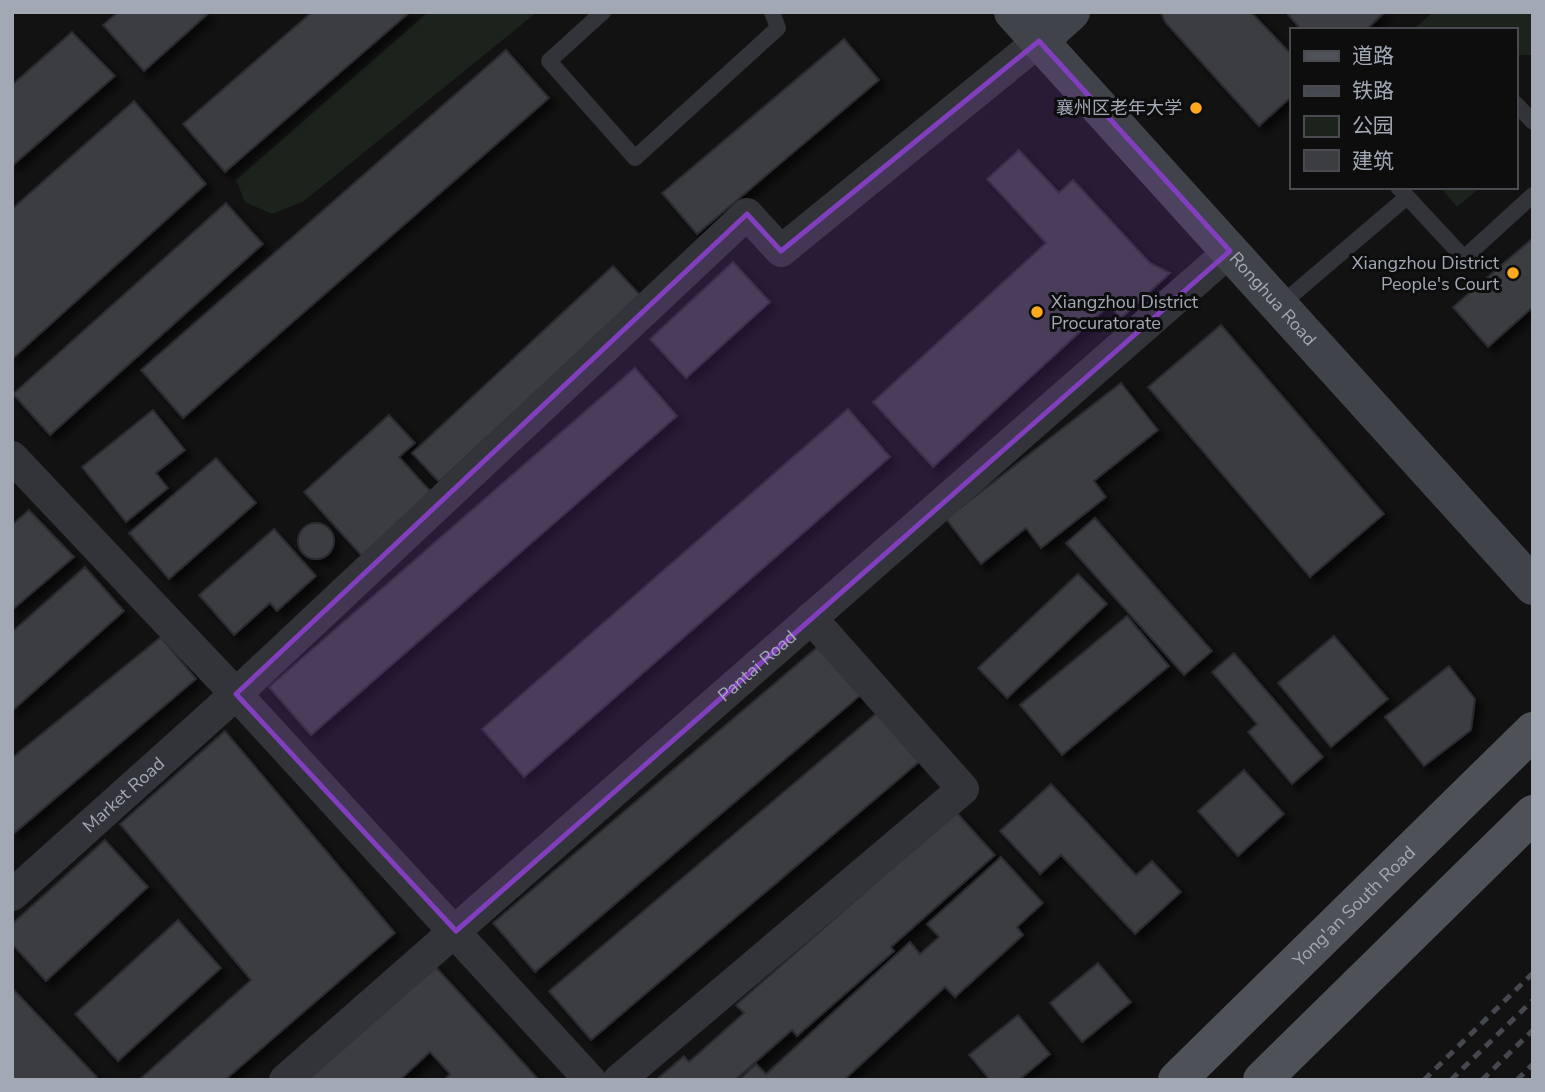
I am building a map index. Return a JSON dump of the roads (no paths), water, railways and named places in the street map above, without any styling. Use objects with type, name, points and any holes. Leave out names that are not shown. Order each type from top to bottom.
[{"type":"main road","name":"Ronghua Road","points":[[1013,12],[1533,586]]},
{"type":"main road","points":[[1039,41],[1071,12]]},
{"type":"main road","name":"Yong'an South Road","points":[[1177,1080],[1533,731]]},
{"type":"main road","points":[[1262,1080],[1533,814]]},
{"type":"street","name":"Market Road","points":[[12,895],[236,694],[747,214],[781,251],[1039,41]]},
{"type":"street","name":"Pantai Road","points":[[285,1080],[1230,251]]},
{"type":"street","points":[[12,457],[456,931],[590,1080]]},
{"type":"street","points":[[619,1080],[963,789],[811,618]]},
{"type":"lane","points":[[603,12],[549,61],[635,158],[778,28],[772,12]]},
{"type":"lane","points":[[1517,105],[1533,122]]},
{"type":"lane","points":[[1279,306],[1403,192],[1464,258],[1533,195]]},
{"type":"railway","points":[[1424,1080],[1533,973]]},
{"type":"railway","points":[[1451,1080],[1533,1000]]},
{"type":"railway","points":[[1482,1080],[1533,1030]]},
{"type":"railway","points":[[1517,1080],[1533,1064]]},
{"type":"place","name":"襄州区老年大学","points":[[1196,108]]},
{"type":"place","name":"Xiangzhou District People's Court","points":[[1513,273]]},
{"type":"place","name":"Xiangzhou District Procuratorate","points":[[1037,312]]}]
